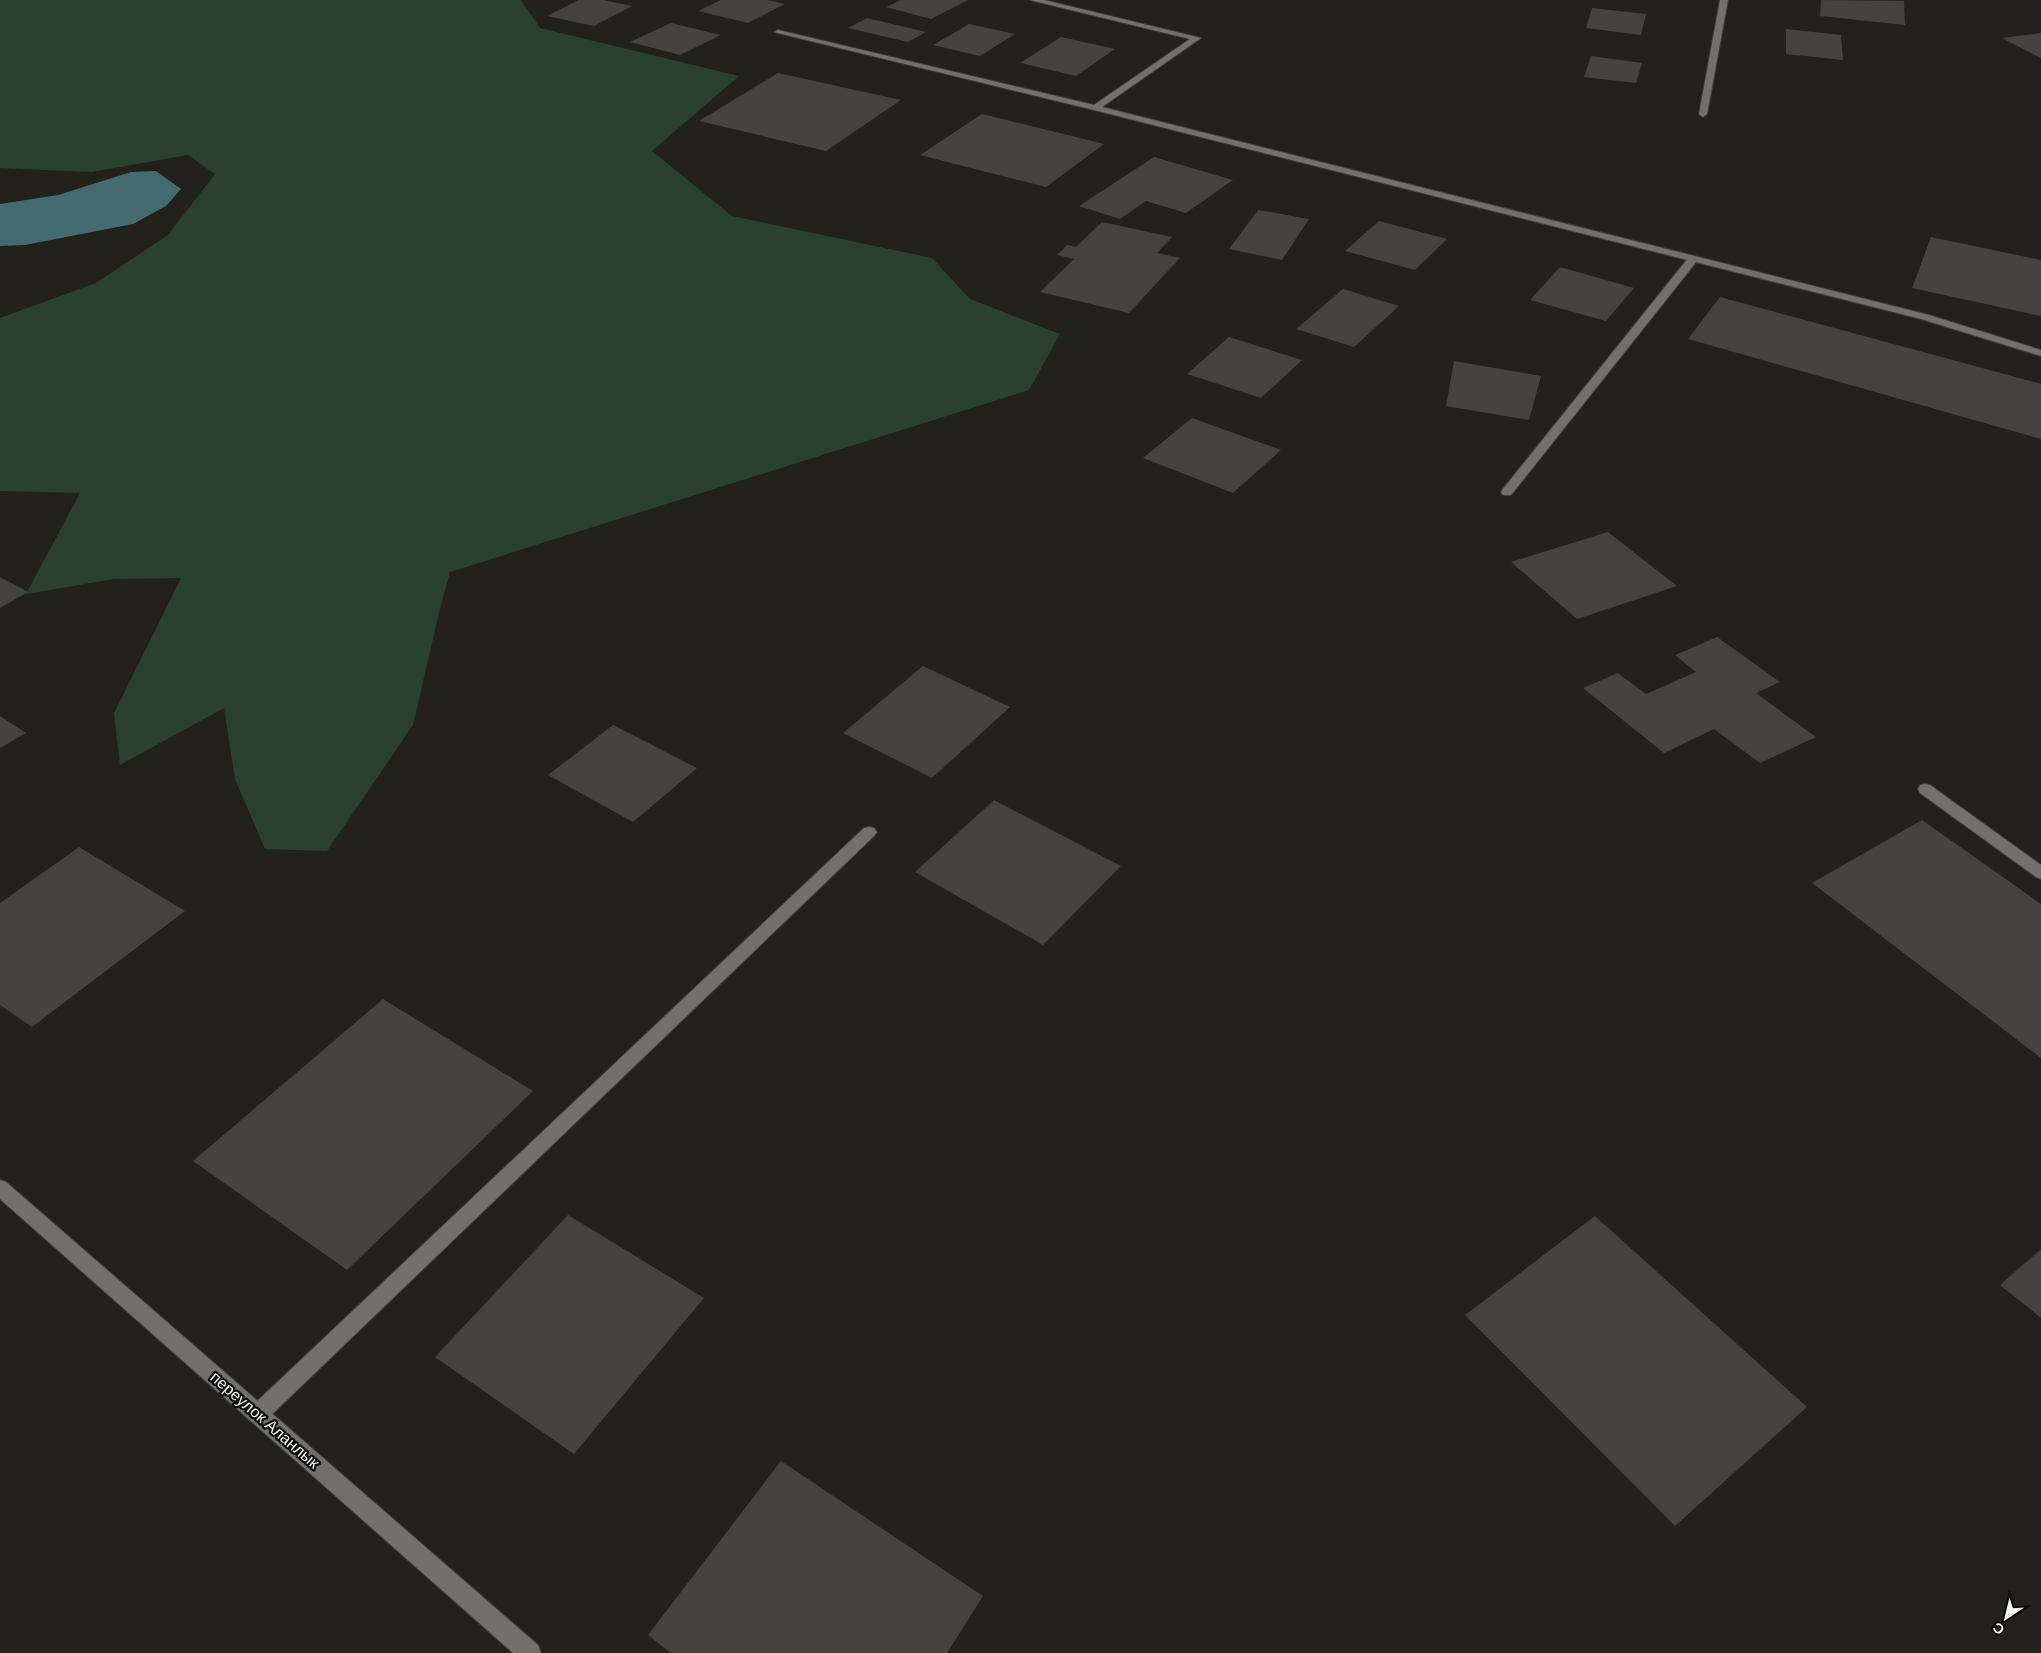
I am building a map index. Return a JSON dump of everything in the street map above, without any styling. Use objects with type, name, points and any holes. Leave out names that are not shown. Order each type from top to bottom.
[{"type":"street","points":[[1034,0],[1196,38],[1095,108]]},
{"type":"street","points":[[1703,114],[1724,0]]},
{"type":"street","points":[[778,32],[1095,108],[1693,259],[1925,318],[2041,352]]},
{"type":"street","points":[[1507,492],[1693,259]]},
{"type":"street","points":[[1925,789],[2041,874]]},
{"type":"street","points":[[258,1414],[869,832]]},
{"type":"street","name":"переулок Аланлык","points":[[0,1188],[530,1653]]},
{"type":"green space","points":[[0,0],[521,0],[540,28],[739,76],[652,151],[732,216],[932,258],[970,299],[1060,334],[1029,390],[450,572],[413,725],[327,851],[265,849],[235,779],[224,708],[120,765],[114,713],[181,578],[114,579],[26,594],[80,493],[0,491],[0,318],[96,283],[168,235],[215,174],[188,155],[92,172],[0,168]]},
{"type":"water","points":[[156,171],[181,189],[166,206],[133,224],[25,245],[0,246],[0,204],[58,195],[131,172]]},
{"type":"building","points":[[579,0],[603,0],[632,6],[594,26],[547,16]]},
{"type":"building","points":[[721,0],[767,0],[785,4],[748,23],[698,11]]},
{"type":"building","points":[[901,0],[968,0],[931,19],[886,7]]},
{"type":"building","points":[[1821,0],[1904,1],[1905,25],[1820,16]]},
{"type":"building","points":[[1592,8],[1646,14],[1641,35],[1586,28]]},
{"type":"building","points":[[867,18],[926,32],[908,42],[848,28]]},
{"type":"building","points":[[671,23],[721,35],[680,55],[630,42]]},
{"type":"building","points":[[969,24],[1015,34],[980,56],[933,45]]},
{"type":"building","points":[[1786,29],[1841,35],[1843,60],[1786,54]]},
{"type":"building","points":[[2041,33],[2041,58],[2002,38]]},
{"type":"building","points":[[1061,37],[1115,49],[1076,76],[1020,63]]},
{"type":"building","points":[[1591,56],[1642,63],[1636,83],[1584,77]]},
{"type":"building","points":[[778,73],[901,100],[826,151],[699,121]]},
{"type":"building","points":[[982,114],[1104,144],[1046,187],[920,155]]},
{"type":"building","points":[[1154,157],[1233,180],[1186,213],[1146,201],[1120,219],[1079,206]]},
{"type":"building","points":[[1258,210],[1309,219],[1282,260],[1229,249]]},
{"type":"building","points":[[1379,221],[1447,239],[1415,270],[1345,251]]},
{"type":"building","points":[[1102,222],[1172,237],[1157,253],[1180,258],[1129,313],[1040,292],[1074,259],[1057,255],[1067,245],[1076,247]]},
{"type":"building","points":[[1931,237],[2041,260],[2041,316],[1912,288]]},
{"type":"building","points":[[1560,267],[1634,288],[1606,321],[1530,300]]},
{"type":"building","points":[[1343,289],[1399,306],[1354,347],[1296,329]]},
{"type":"building","points":[[1720,297],[2041,384],[2041,439],[1688,339]]},
{"type":"building","points":[[1229,337],[1302,360],[1261,398],[1187,374]]},
{"type":"building","points":[[1454,361],[1541,376],[1529,420],[1446,406]]},
{"type":"building","points":[[1192,418],[1281,450],[1233,493],[1143,458]]},
{"type":"building","points":[[1608,532],[1677,586],[1577,619],[1511,562]]},
{"type":"building","points":[[0,577],[28,592],[0,608]]},
{"type":"building","points":[[1717,637],[1780,682],[1756,693],[1816,737],[1760,763],[1714,729],[1664,753],[1583,688],[1618,673],[1646,694],[1696,672],[1675,655]]},
{"type":"building","points":[[923,666],[1010,707],[932,778],[843,733]]},
{"type":"building","points":[[0,716],[26,733],[0,748]]},
{"type":"building","points":[[613,725],[697,768],[633,822],[548,775]]},
{"type":"building","points":[[994,800],[1121,866],[1043,945],[915,872]]},
{"type":"building","points":[[1922,820],[2041,904],[2041,1058],[1812,883]]},
{"type":"building","points":[[79,847],[185,911],[32,1027],[0,1005],[0,903]]},
{"type":"building","points":[[383,999],[533,1091],[347,1270],[193,1161]]},
{"type":"building","points":[[568,1215],[704,1298],[574,1454],[435,1357]]},
{"type":"building","points":[[1595,1216],[1807,1407],[1675,1526],[1465,1315]]},
{"type":"building","points":[[2041,1249],[2041,1318],[2000,1285]]},
{"type":"building","points":[[781,1461],[983,1596],[947,1653],[671,1653],[648,1635]]}]
